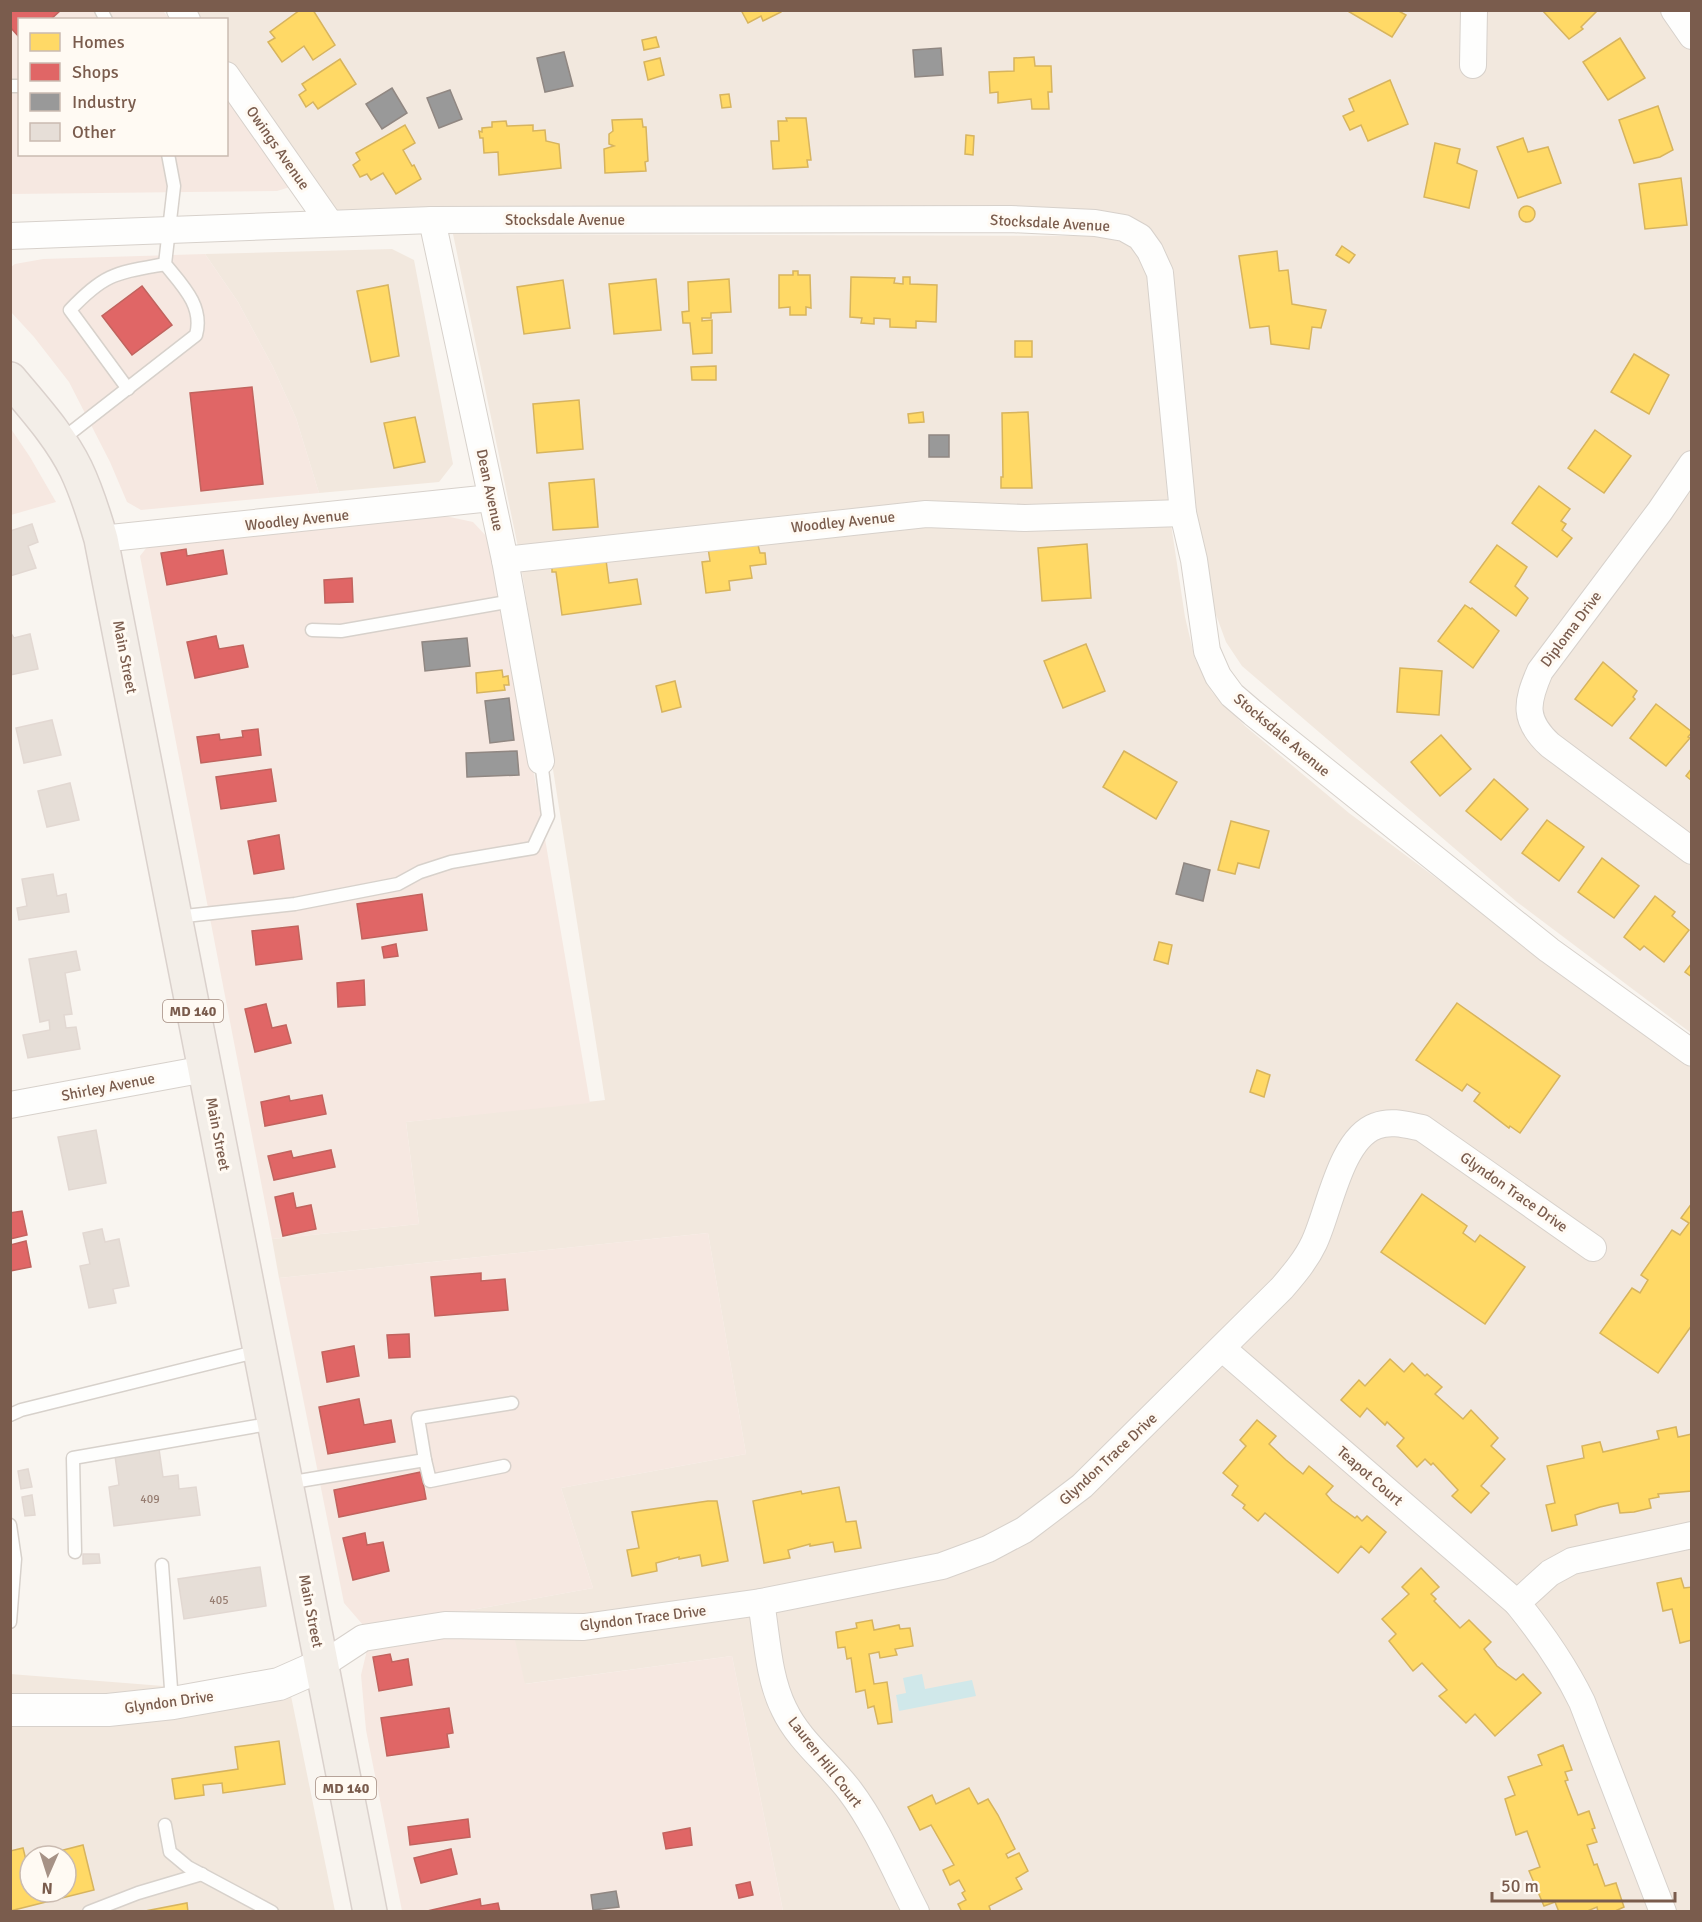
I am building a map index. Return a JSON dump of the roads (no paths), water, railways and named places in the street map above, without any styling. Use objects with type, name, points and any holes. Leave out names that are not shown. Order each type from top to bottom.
[{"type":"main road","name":"Main Street","points":[[10,379],[59,441],[76,468],[102,539],[370,1911]]},
{"type":"street","points":[[1473,65],[1474,10]]},
{"type":"street","points":[[1674,10],[1692,36]]},
{"type":"street","name":"Owings Avenue","points":[[228,78],[329,222]]},
{"type":"street","name":"Stocksdale Avenue","points":[[10,236],[168,228],[432,220],[1010,219],[1095,223],[1124,228],[1140,237],[1161,273],[1183,513],[1194,560],[1207,651],[1218,676],[1232,695],[1549,950],[1692,1053]]},
{"type":"street","name":"Dean Avenue","points":[[432,220],[505,560],[541,761]]},
{"type":"street","name":"Diploma Drive","points":[[1692,464],[1660,511],[1540,671],[1530,695],[1530,716],[1535,731],[1692,851]]},
{"type":"street","name":"Woodley Avenue","points":[[102,539],[492,498]]},
{"type":"street","name":"Woodley Avenue","points":[[505,560],[926,514],[1025,518],[1183,513]]},
{"type":"street","name":"Shirley Avenue","points":[[10,1105],[205,1069]]},
{"type":"street","name":"Glyndon Trace Drive","points":[[322,1665],[363,1638],[445,1625],[584,1627],[761,1602],[942,1566],[988,1549],[1024,1530],[1082,1486],[1223,1349],[1302,1264],[1314,1243],[1344,1161],[1359,1138],[1375,1126],[1395,1123],[1422,1128],[1593,1248]]},
{"type":"street","name":"Teapot Court","points":[[1223,1349],[1517,1603],[1566,1669],[1582,1701],[1663,1911]]},
{"type":"street","points":[[1517,1603],[1550,1573],[1572,1561],[1692,1535]]},
{"type":"street","name":"Lauren Hill Court","points":[[761,1602],[775,1687],[784,1709],[793,1725],[849,1790],[864,1811],[916,1911]]},
{"type":"street","name":"Glyndon Drive","points":[[10,1710],[108,1710],[172,1703],[279,1684],[322,1665]]},
{"type":"lane","points":[[59,441],[196,335],[200,322],[195,305],[165,264],[174,186],[168,156]]},
{"type":"lane","points":[[128,389],[70,310],[93,285],[118,273],[165,264]]},
{"type":"lane","points":[[312,630],[341,631],[512,601]]},
{"type":"lane","points":[[175,917],[295,904],[398,884],[420,872],[451,862],[533,848],[548,816],[541,761]]},
{"type":"lane","points":[[10,1415],[21,1410],[260,1351]]},
{"type":"lane","points":[[504,1466],[430,1481],[418,1418],[512,1403]]},
{"type":"lane","points":[[75,1552],[73,1458],[275,1422]]},
{"type":"lane","points":[[286,1483],[425,1460]]},
{"type":"lane","points":[[10,1526],[15,1559],[10,1622]]},
{"type":"lane","points":[[162,1565],[172,1703]]},
{"type":"lane","points":[[165,1825],[170,1852],[202,1874],[272,1911]]},
{"type":"lane","points":[[89,1911],[138,1893],[202,1874]]},
{"type":"water","points":[[922,1674],[925,1689],[972,1680],[976,1696],[899,1711],[896,1695],[906,1693],[903,1678]]}]
